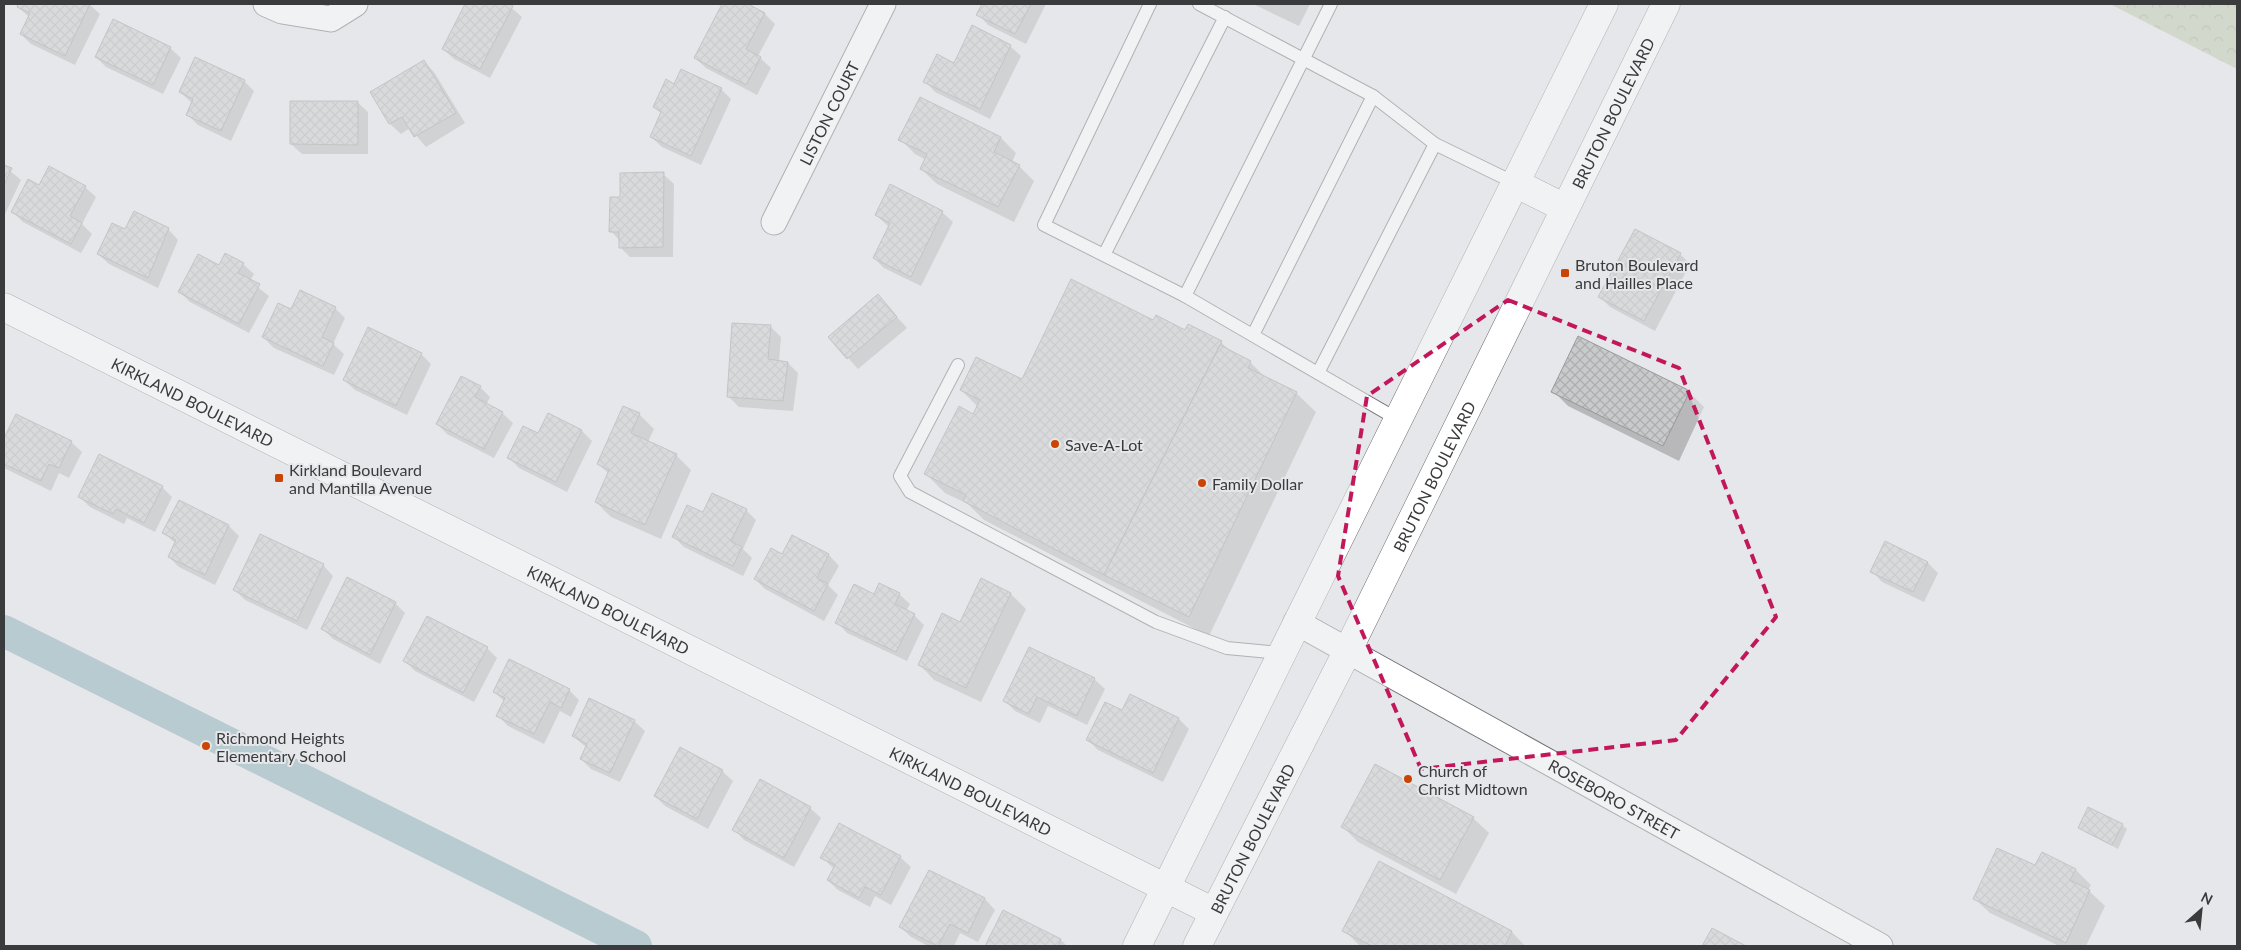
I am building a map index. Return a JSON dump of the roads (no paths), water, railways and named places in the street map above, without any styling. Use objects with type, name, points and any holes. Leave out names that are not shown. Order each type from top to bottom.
[{"type":"street","points":[[266,4],[282,11],[331,19],[355,4]]},
{"type":"street","name":"LISTON COURT","points":[[774,222],[883,4]]},
{"type":"street","points":[[1137,946],[1604,4]]},
{"type":"street","name":"BRUTON BOULEVARD","points":[[1197,946],[1348,650],[1666,4]]},
{"type":"street","points":[[1514,183],[1565,208]]},
{"type":"street","name":"KIRKLAND BOULEVARD","points":[[4,307],[1214,912]]},
{"type":"street","name":"ROSEBORO STREET","points":[[1296,622],[1880,946]]},
{"type":"lane","points":[[1150,4],[1044,225],[1185,296],[1397,419]]},
{"type":"lane","points":[[1199,4],[1373,96],[1435,144],[1514,183]]},
{"type":"lane","points":[[1185,296],[1331,4]]},
{"type":"lane","points":[[1104,255],[1225,18]]},
{"type":"lane","points":[[1253,336],[1373,96]]},
{"type":"lane","points":[[1318,373],[1435,144]]},
{"type":"lane","points":[[958,364],[900,476],[910,492],[1156,622],[1227,648],[1281,654]]},
{"type":"waterway","points":[[4,631],[636,946]]},
{"type":"place","name":"Bruton Boulevard and Hailles Place","points":[[1565,273]]},
{"type":"place","name":"Save-A-Lot","points":[[1055,444]]},
{"type":"place","name":"Kirkland Boulevard and Mantilla Avenue","points":[[279,478]]},
{"type":"place","name":"Family Dollar","points":[[1202,483]]},
{"type":"place","name":"Richmond Heights Elementary School","points":[[206,746]]},
{"type":"place","name":"Church of Christ Midtown","points":[[1408,779]]}]
